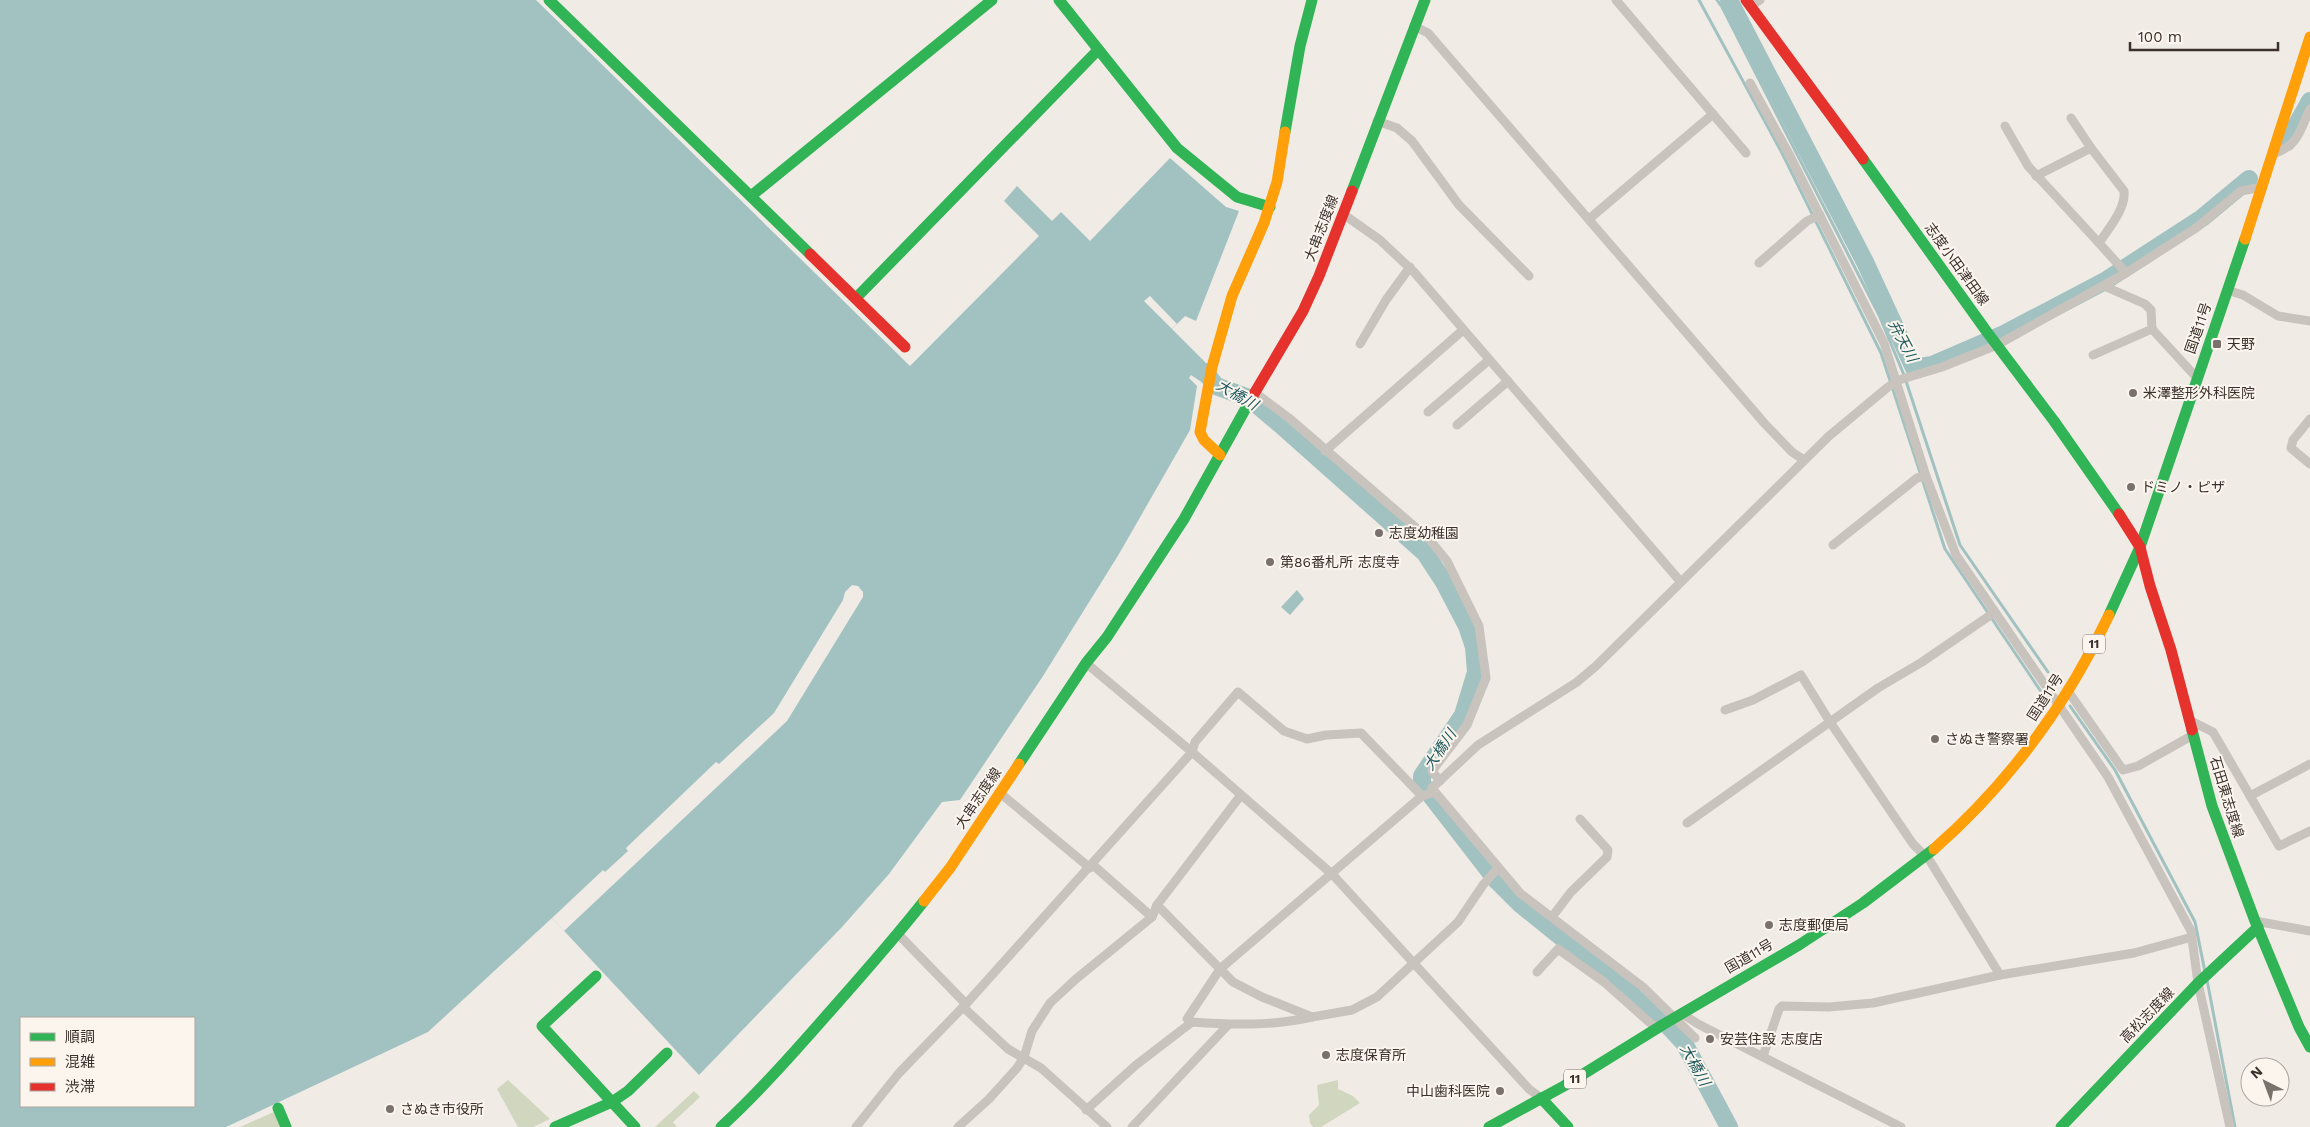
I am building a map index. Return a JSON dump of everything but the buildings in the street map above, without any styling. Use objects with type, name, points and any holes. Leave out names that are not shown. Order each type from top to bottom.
[{"type":"main road","points":[[550,0],[905,347]]},
{"type":"main road","points":[[751,196],[992,0]]},
{"type":"main road","points":[[1059,0],[1177,148],[1237,197],[1270,208]]},
{"type":"main road","points":[[1220,455],[1204,440],[1200,432],[1212,367],[1232,296],[1270,208],[1277,182],[1300,46],[1312,0]]},
{"type":"main road","name":"大串志度線","points":[[720,1127],[751,1099],[789,1058],[898,934],[950,868],[1086,663],[1107,637],[1184,519],[1246,406],[1303,310],[1319,276],[1424,0]]},
{"type":"main road","name":"志度小田津田線","points":[[1752,2],[2127,524],[2140,547]]},
{"type":"main road","name":"国道11号","points":[[1489,1127],[1842,919],[1926,856],[1956,829],[2008,775],[2068,691],[2117,601],[2140,547],[2273,155],[2310,37]]},
{"type":"main road","points":[[856,298],[1098,50]]},
{"type":"main road","name":"石田東志度線","points":[[2140,547],[2150,586],[2171,650],[2212,806],[2256,924],[2298,1027],[2310,1047]]},
{"type":"main road","name":"高松志度線","points":[[2061,1127],[2256,924]]},
{"type":"main road","points":[[596,976],[542,1026],[635,1127]]},
{"type":"main road","points":[[555,1127],[612,1102],[628,1091],[667,1053]]},
{"type":"main road","points":[[1541,1098],[1568,1127]]},
{"type":"main road","points":[[278,1108],[286,1127]]},
{"type":"street","points":[[1616,0],[1746,152]]},
{"type":"street","points":[[1414,26],[1428,33],[1765,424],[1792,452],[1804,460]]},
{"type":"street","points":[[1750,83],[1820,215],[1884,343],[1926,476],[1956,555],[2108,777],[2192,937],[2198,983],[2230,1127]]},
{"type":"street","points":[[2273,155],[2288,149],[2294,142],[2310,109]]},
{"type":"street","points":[[1589,219],[1713,114]]},
{"type":"street","points":[[2071,118],[2124,192],[2124,198],[2118,212],[2099,244]]},
{"type":"street","points":[[1377,121],[1397,128],[1412,141],[1459,205],[1529,276]]},
{"type":"street","points":[[2006,126],[2020,156],[2036,176],[2126,273]]},
{"type":"street","points":[[2036,176],[2091,148]]},
{"type":"street","points":[[1694,1038],[1676,1017],[1643,987],[1520,893],[1432,788],[1478,745],[1577,682],[1614,650],[1680,581],[1860,408],[1896,382],[1942,368],[1997,345],[2126,273],[2196,228],[2241,191],[2262,187]]},
{"type":"street","points":[[1343,214],[1380,240],[1410,267],[1680,581]]},
{"type":"street","points":[[1759,263],[1807,221],[1820,215]]},
{"type":"street","points":[[1360,344],[1386,300],[1410,267]]},
{"type":"street","points":[[2104,286],[2145,304],[2151,310],[2152,329],[2197,378]]},
{"type":"street","points":[[2227,290],[2243,294],[2278,316],[2310,321]]},
{"type":"street","points":[[2093,355],[2152,329]]},
{"type":"street","points":[[1325,451],[1463,330]]},
{"type":"street","points":[[1428,412],[1489,360]]},
{"type":"street","points":[[1457,426],[1508,381]]},
{"type":"street","points":[[1254,394],[1289,418],[1429,540],[1447,561],[1479,626],[1486,678],[1467,725],[1432,770],[1440,781]]},
{"type":"street","points":[[2310,419],[2293,440],[2292,448],[2310,464]]},
{"type":"street","points":[[1833,546],[1917,478],[1926,476]]},
{"type":"street","points":[[1687,823],[1830,722],[1995,612]]},
{"type":"street","points":[[1086,663],[1331,873],[1529,1089],[1541,1098]]},
{"type":"street","points":[[1726,710],[1753,700],[1801,675],[1830,722],[1913,844],[1926,856],[2000,974]]},
{"type":"street","points":[[2068,691],[2123,770],[2138,766],[2193,734]]},
{"type":"street","points":[[856,1127],[900,1073],[1092,866],[1192,752],[1195,742],[1238,692],[1284,731],[1307,738],[1326,735],[1361,734],[1422,796]]},
{"type":"street","points":[[2189,720],[2213,732],[2280,846],[2310,831]]},
{"type":"street","points":[[2250,796],[2310,764]]},
{"type":"street","points":[[1192,1022],[1188,1018],[1220,969],[1422,796],[1435,792]]},
{"type":"street","points":[[1000,793],[1092,866],[1152,917]]},
{"type":"street","points":[[958,1127],[989,1099],[1024,1057],[1032,1031],[1050,1003],[1076,979],[1152,917],[1157,905],[1241,795]]},
{"type":"street","points":[[1552,917],[1571,892],[1607,857],[1608,850],[1580,819]]},
{"type":"street","points":[[1086,1110],[1136,1066],[1192,1022],[1271,1024],[1352,1010],[1378,997],[1413,962],[1458,922],[1483,884],[1498,868]]},
{"type":"street","points":[[1157,905],[1233,982],[1262,998],[1312,1017]]},
{"type":"street","points":[[2256,924],[2310,930]]},
{"type":"street","points":[[898,934],[1008,1049],[1041,1068],[1107,1127]]},
{"type":"street","points":[[1763,1056],[1779,1009],[1782,1006],[1829,1007],[1873,1003],[2000,974],[2134,952],[2192,937]]},
{"type":"street","points":[[1537,972],[1558,949],[1604,982],[1658,1028]]},
{"type":"street","points":[[1676,1017],[1698,1024],[1901,1127]]},
{"type":"street","points":[[1132,1127],[1228,1024]]},
{"type":"street","points":[[1092,1127],[1099,1120]]},
{"type":"green space","points":[[508,1080],[550,1119],[533,1127],[518,1127],[497,1089]]},
{"type":"green space","points":[[1338,1080],[1338,1089],[1353,1096],[1360,1103],[1321,1127],[1313,1127],[1310,1123],[1309,1115],[1319,1105],[1317,1085]]},
{"type":"green space","points":[[694,1091],[700,1097],[673,1122],[677,1127],[655,1127]]},
{"type":"green space","points":[[274,1112],[280,1127],[240,1127]]},
{"type":"water","points":[[0,0],[536,0],[910,366],[1039,236],[1004,201],[1017,186],[1052,221],[1061,212],[1090,241],[1170,158],[1226,207],[1239,211],[1196,321],[1185,316],[1172,329],[1207,364],[1203,383],[1191,375],[1189,378],[1197,386],[1190,430],[1119,554],[1043,676],[960,800],[942,802],[889,874],[842,927],[699,1075],[552,918],[428,1032],[226,1127],[0,1127]]},
{"type":"water","points":[[1297,590],[1304,599],[1290,615],[1281,607]]},
{"type":"pier","points":[[1150,296],[1177,324],[1172,329],[1144,301]]},
{"type":"pier","points":[[852,585],[858,586],[863,592],[863,597],[787,721],[564,931],[552,918],[603,870],[605,872],[628,851],[626,848],[716,762],[719,764],[774,713],[843,600],[845,592]]},
{"type":"waterway","points":[[1699,0],[1782,153],[1881,353],[1945,549],[2046,699],[2035,711]]},
{"type":"waterway","points":[[1717,0],[1879,315],[1904,375],[1960,545],[2048,672]]},
{"type":"waterway","name":"弁天川","points":[[1729,0],[1865,262],[1914,368],[1932,365],[2004,334],[2105,281],[2202,218],[2249,179]]},
{"type":"waterway","points":[[2287,142],[2310,101]]},
{"type":"waterway","name":"大橋川","points":[[1205,372],[1216,386],[1249,398],[1425,553],[1444,582],[1467,626],[1474,647],[1476,672],[1463,715],[1422,776],[1422,784],[1497,881],[1519,903],[1660,1017],[1684,1043],[1729,1127]]},
{"type":"waterway","points":[[2070,706],[2115,770],[2195,922],[2205,972]]},
{"type":"waterway","points":[[2207,980],[2235,1127]]},
{"type":"traffic: fast","points":[[549,0],[810,254]]},
{"type":"traffic: fast","points":[[751,196],[992,0]]},
{"type":"traffic: fast","points":[[1059,0],[1177,148],[1237,197],[1270,207]]},
{"type":"traffic: fast","points":[[1285,132],[1300,46],[1312,0]]},
{"type":"traffic: fast","points":[[1352,191],[1425,0]]},
{"type":"traffic: fast","points":[[856,298],[1098,50]]},
{"type":"traffic: fast","points":[[1863,159],[1987,332],[2054,421],[2119,514]]},
{"type":"traffic: fast","points":[[2109,615],[2140,547],[2245,239]]},
{"type":"traffic: fast","points":[[1019,764],[1086,663],[1107,637],[1184,519],[1251,399]]},
{"type":"traffic: fast","points":[[2192,730],[2212,806],[2255,921],[2299,1027],[2310,1047]]},
{"type":"traffic: fast","points":[[1489,1127],[1564,1086],[1664,1024],[1799,945],[1863,903],[1934,849]]},
{"type":"traffic: fast","points":[[721,1127],[792,1054],[924,901]]},
{"type":"traffic: fast","points":[[2061,1127],[2198,983],[2258,927]]},
{"type":"traffic: fast","points":[[596,976],[542,1026],[635,1127]]},
{"type":"traffic: fast","points":[[555,1127],[612,1102],[628,1091],[667,1053]]},
{"type":"traffic: fast","points":[[1541,1098],[1568,1127]]},
{"type":"traffic: fast","points":[[278,1108],[286,1127]]},
{"type":"traffic: slow","points":[[2245,239],[2310,37]]},
{"type":"traffic: slow","points":[[1220,455],[1204,440],[1200,432],[1212,367],[1232,296],[1264,223],[1277,182],[1285,132]]},
{"type":"traffic: slow","points":[[1934,849],[1987,798],[2034,741],[2074,680],[2109,615]]},
{"type":"traffic: slow","points":[[924,901],[950,868],[1019,764]]},
{"type":"traffic: jam","points":[[1746,0],[1863,159]]},
{"type":"traffic: jam","points":[[1251,399],[1303,311],[1319,276],[1352,191]]},
{"type":"traffic: jam","points":[[810,254],[905,347]]},
{"type":"traffic: jam","points":[[2119,514],[2140,547],[2150,586],[2171,650],[2192,730]]},
{"type":"place","name":"天野","points":[[2217,344]]},
{"type":"place","name":"米澤整形外科医院","points":[[2133,393]]},
{"type":"place","name":"ドミノ・ピザ","points":[[2131,487]]},
{"type":"place","name":"志度幼稚園","points":[[1379,533]]},
{"type":"place","name":"第86番札所 志度寺","points":[[1270,562]]},
{"type":"place","name":"さぬき警察署","points":[[1935,739]]},
{"type":"place","name":"志度郵便局","points":[[1769,925]]},
{"type":"place","name":"安芸住設 志度店","points":[[1710,1039]]},
{"type":"place","name":"志度保育所","points":[[1326,1055]]},
{"type":"place","name":"中山歯科医院","points":[[1500,1091]]},
{"type":"place","name":"さぬき市役所","points":[[390,1109]]}]
